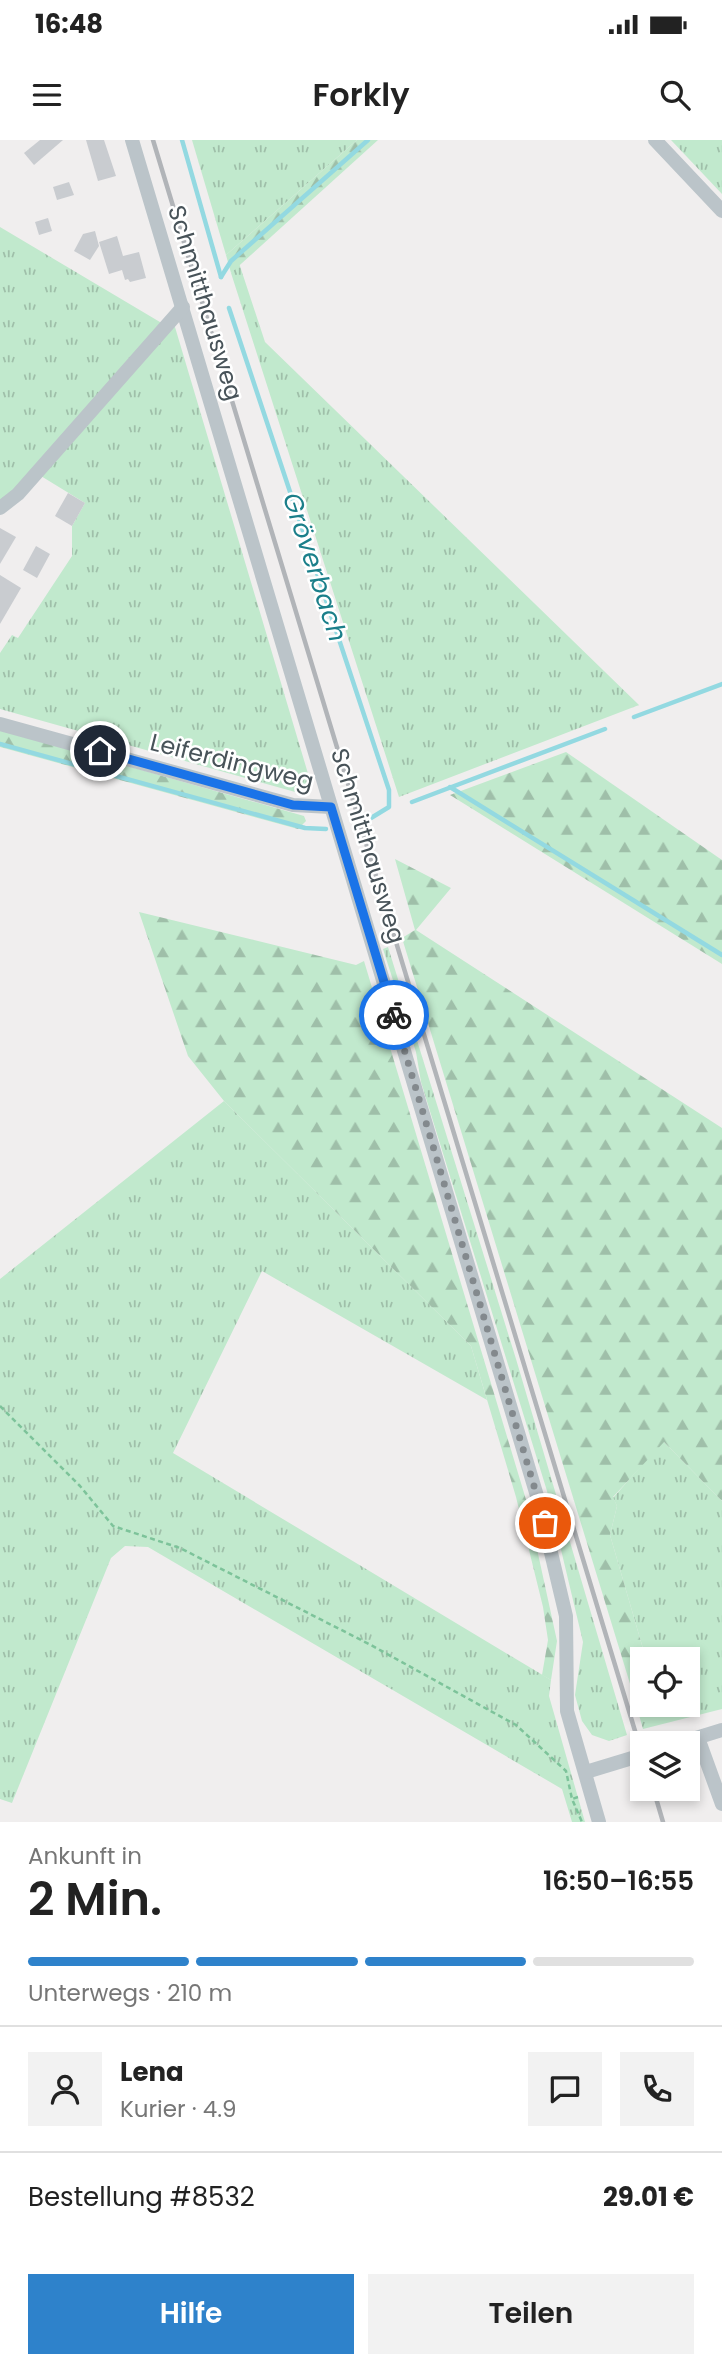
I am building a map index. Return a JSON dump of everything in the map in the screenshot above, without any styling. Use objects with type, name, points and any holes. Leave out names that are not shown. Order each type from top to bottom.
[{"type":"street","name":"Schmitthausweg","points":[[132,140],[540,1506],[566,1616],[567,1711],[600,1822]]},
{"type":"street","points":[[655,140],[722,211]]},
{"type":"street","points":[[0,509],[18,494],[183,307]]},
{"type":"street","name":"Leiferdingweg","points":[[0,724],[293,805],[331,807]]},
{"type":"street","points":[[700,1737],[722,1730]]},
{"type":"street","points":[[700,1744],[722,1804]]},
{"type":"street","points":[[586,1772],[630,1758]]},
{"type":"path","points":[[0,1406],[80,1486],[113,1526],[180,1548],[369,1644],[516,1725],[566,1771],[572,1800]]},
{"type":"green space","points":[[192,140],[357,140],[226,255]]},
{"type":"green space","points":[[357,140],[378,140],[231,273],[226,255]]},
{"type":"green space","points":[[671,140],[722,140],[722,194]]},
{"type":"green space","points":[[0,227],[165,325],[172,317],[312,787],[306,795],[0,709],[0,653],[12,635],[18,638],[72,556],[72,526],[85,503],[36,473],[0,508]]},
{"type":"green space","points":[[239,263],[265,342],[639,705],[399,797],[231,273]]},
{"type":"green space","points":[[0,730],[304,816],[306,821],[298,829],[0,747]]},
{"type":"green space","points":[[566,752],[722,860],[722,964],[450,795]]},
{"type":"green space","points":[[395,859],[451,888],[416,930],[722,1128],[722,1501],[664,1442],[613,1497],[617,1506],[610,1535],[643,1647],[630,1647],[630,1684],[402,938],[415,930]]},
{"type":"green space","points":[[139,912],[356,965],[364,961],[527,1503],[557,1641],[551,1680],[542,1675],[548,1640],[543,1607],[516,1497],[471,1346],[224,1101],[188,1056]]},
{"type":"green space","points":[[388,947],[516,1359],[627,1735],[609,1741],[592,1735],[582,1721],[575,1695],[583,1642],[547,1491],[421,1082],[416,1052],[383,949]]},
{"type":"green space","points":[[224,1101],[471,1346],[487,1400],[262,1271],[173,1453],[551,1680],[549,1696],[585,1822],[572,1822],[562,1789],[148,1547],[125,1546],[111,1558],[12,1803],[0,1799],[0,1279]]},
{"type":"green space","points":[[663,1441],[722,1501],[722,1709],[700,1715],[700,1647],[643,1647],[610,1535],[617,1506],[613,1498]]},
{"type":"green space","points":[[640,1717],[690,1717],[643,1729]]},
{"type":"building","points":[[40,140],[63,140],[34,165],[24,153]]},
{"type":"building","points":[[86,140],[104,140],[116,176],[98,181]]},
{"type":"building","points":[[69,182],[74,195],[57,200],[53,187]]},
{"type":"building","points":[[48,218],[52,231],[39,235],[35,222]]},
{"type":"building","points":[[95,231],[99,246],[90,260],[74,251],[83,234]]},
{"type":"building","points":[[117,236],[123,256],[139,252],[146,278],[130,282],[125,280],[122,270],[109,274],[99,242]]},
{"type":"building","points":[[68,493],[85,503],[72,526],[55,516]]},
{"type":"building","points":[[0,528],[16,537],[0,564]]},
{"type":"building","points":[[36,546],[50,554],[37,578],[23,570]]},
{"type":"building","points":[[0,575],[21,588],[0,624]]},
{"type":"waterway","points":[[182,140],[221,277]]},
{"type":"waterway","name":"Gröverbach","points":[[221,277],[231,261],[368,140]]},
{"type":"waterway","name":"Gröverbach","points":[[229,308],[389,790],[389,807],[371,818]]},
{"type":"waterway","name":"Gröverbach","points":[[634,717],[722,684]]},
{"type":"waterway","name":"Gröverbach","points":[[412,802],[605,729]]},
{"type":"waterway","name":"Gröverbach","points":[[0,744],[305,828],[326,829]]},
{"type":"waterway","points":[[450,787],[722,955]]},
{"type":"railway","points":[[153,140],[635,1731]]},
{"type":"railway","points":[[657,1801],[663,1822]]},
{"type":"way so far","points":[[394,1015],[545,1523]]},
{"type":"route","points":[[100,751],[300,807],[331,807],[394,1015]]}]
